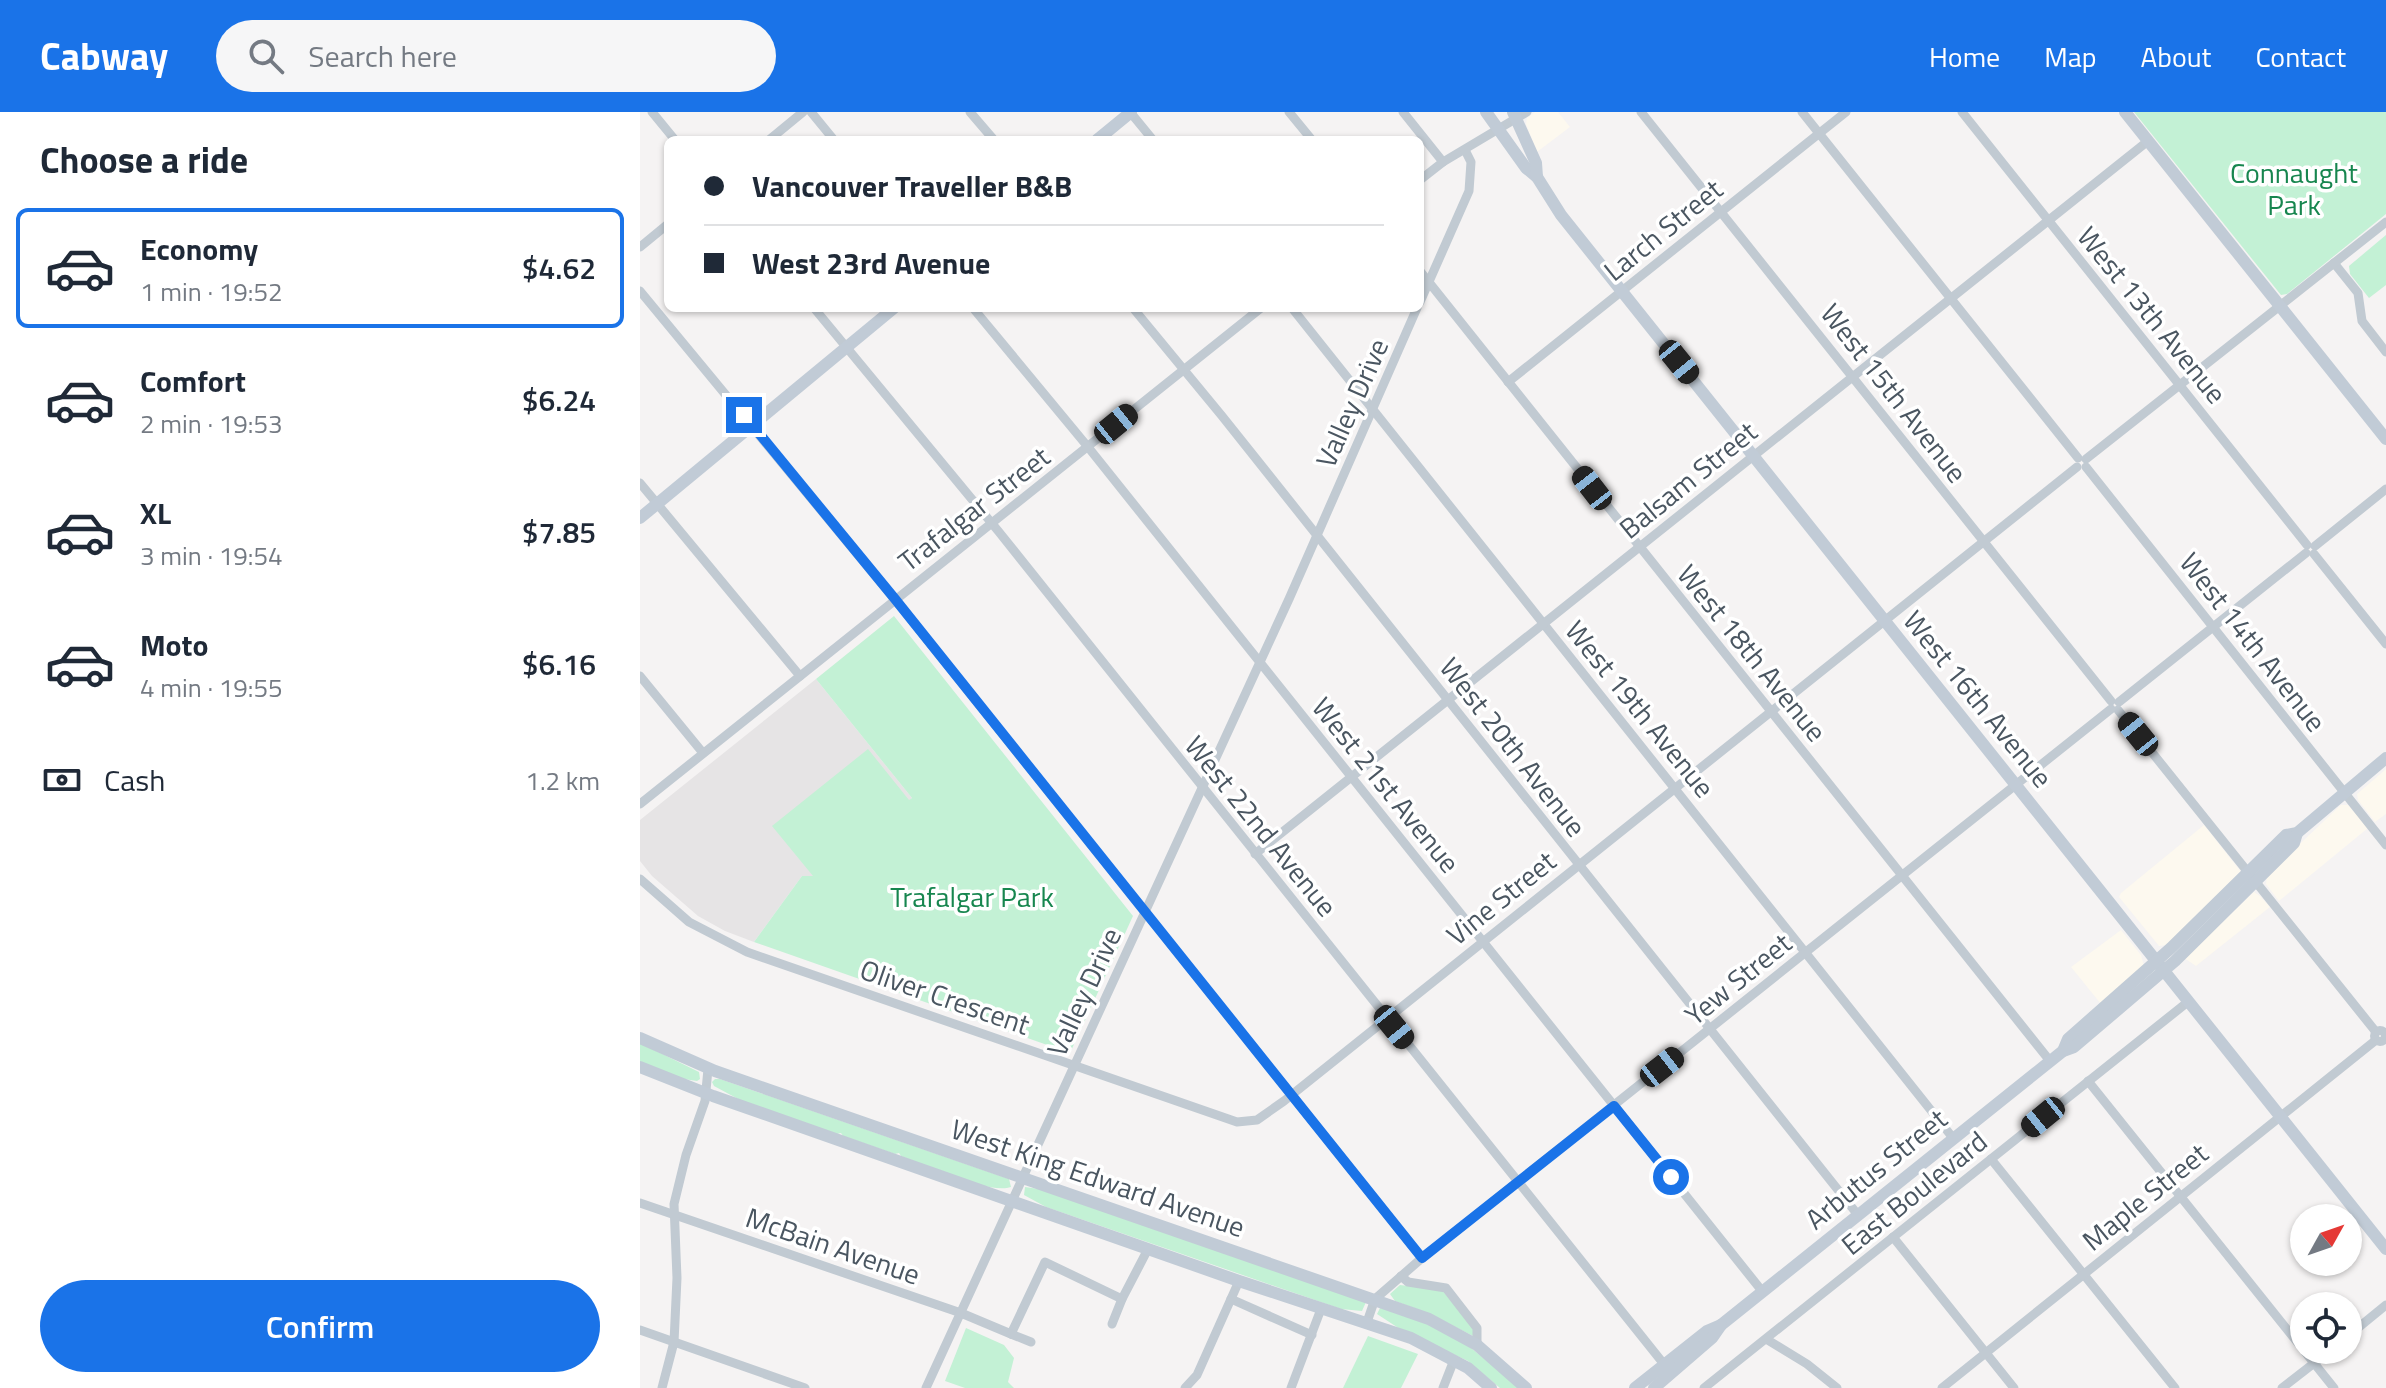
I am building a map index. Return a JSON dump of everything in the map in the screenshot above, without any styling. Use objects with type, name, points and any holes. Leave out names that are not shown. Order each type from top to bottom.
[{"type":"main road","points":[[1102,136],[1130,112]]},
{"type":"main road","name":"West 16th Avenue","points":[[1486,112],[1526,168],[1537,177],[1561,215],[2386,1249]]},
{"type":"main road","points":[[2125,112],[2386,439]]},
{"type":"main road","name":"West 16th Avenue","points":[[1519,114],[1536,163],[1537,177]]},
{"type":"main road","points":[[640,518],[889,312]]},
{"type":"main road","name":"Arbutus Street","points":[[1654,1388],[1668,1369],[1707,1331],[1721,1325],[2063,1051],[2068,1039],[2160,966],[2251,876],[2286,835],[2297,833],[2386,758]]},
{"type":"main road","name":"West King Edward Avenue","points":[[640,1038],[708,1069],[1429,1319],[1477,1345],[1526,1388]]},
{"type":"main road","name":"West King Edward Avenue","points":[[640,1067],[1239,1281],[1411,1338],[1454,1360],[1491,1388]]},
{"type":"main road","name":"Arbutus Street","points":[[1635,1388],[1668,1369]]},
{"type":"street","points":[[652,112],[672,136]]},
{"type":"street","points":[[774,136],[803,112]]},
{"type":"street","points":[[811,112],[831,136]]},
{"type":"street","points":[[970,112],[991,136]]},
{"type":"street","points":[[1130,112],[1150,136]]},
{"type":"street","points":[[1289,112],[1309,136]]},
{"type":"street","points":[[1403,112],[1422,136]]},
{"type":"street","name":"West 15th Avenue","points":[[1641,112],[2382,1037]]},
{"type":"street","name":"West 14th Avenue","points":[[1802,112],[2386,845]]},
{"type":"street","name":"Larch Street","points":[[1508,382],[1846,112]]},
{"type":"street","name":"West 13th Avenue","points":[[1962,112],[2386,644]]},
{"type":"street","points":[[1424,177],[1519,114]]},
{"type":"street","points":[[1424,138],[1443,162]]},
{"type":"street","name":"Balsam Street","points":[[1255,854],[2148,141]]},
{"type":"street","points":[[1424,293],[1469,191],[1471,162],[1465,150]]},
{"type":"street","name":"Vine Street","points":[[1291,1095],[2386,222]]},
{"type":"street","points":[[640,247],[664,227]]},
{"type":"street","points":[[2334,263],[2358,293],[2362,321],[2386,352]]},
{"type":"street","name":"West 18th Avenue","points":[[1424,276],[2050,1061]]},
{"type":"street","points":[[640,291],[895,599],[1422,1258]]},
{"type":"street","name":"West 22nd Avenue","points":[[817,312],[991,523],[1668,1369]]},
{"type":"street","name":"West 21st Avenue","points":[[976,312],[1088,447],[1762,1291]]},
{"type":"street","name":"West 20th Avenue","points":[[1136,312],[1858,1215]]},
{"type":"street","name":"Trafalgar Street","points":[[640,804],[1256,312]]},
{"type":"street","name":"West 19th Avenue","points":[[1295,312],[1953,1138]]},
{"type":"street","name":"Valley Drive","points":[[926,1388],[1260,662],[1415,312]]},
{"type":"street","points":[[640,483],[800,676]]},
{"type":"street","name":"Yew Street","points":[[1367,1322],[1375,1299],[1422,1258],[2386,489]]},
{"type":"street","points":[[640,676],[703,753]]},
{"type":"street","name":"Oliver Crescent","points":[[640,879],[668,907],[689,922],[747,952],[1237,1122],[1257,1120],[1291,1095]]},
{"type":"street","name":"East Boulevard","points":[[1704,1388],[2189,1001]]},
{"type":"street","name":"Maple Street","points":[[1942,1388],[2382,1037]]},
{"type":"street","points":[[662,1388],[674,1342],[677,1278],[674,1214],[686,1155],[706,1093],[708,1069]]},
{"type":"street","points":[[2088,1081],[2290,1333]]},
{"type":"street","points":[[1991,1159],[2175,1388]]},
{"type":"street","name":"McBain Avenue","points":[[640,1203],[961,1313],[1031,1342]]},
{"type":"street","points":[[1893,1237],[2014,1388]]},
{"type":"street","points":[[1112,1324],[1148,1249]]},
{"type":"street","points":[[1011,1334],[1045,1262],[1122,1299]]},
{"type":"street","points":[[1401,1276],[1408,1282],[1446,1288],[1473,1320],[1478,1334],[1477,1345]]},
{"type":"street","points":[[1185,1388],[1197,1375],[1239,1281]]},
{"type":"street","points":[[1231,1299],[1312,1335]]},
{"type":"street","points":[[2362,1325],[2386,1305]]},
{"type":"street","points":[[1291,1388],[1321,1309]]},
{"type":"street","points":[[640,1330],[797,1387]]},
{"type":"street","points":[[1766,1339],[1807,1364],[1837,1388]]},
{"type":"street","points":[[1443,1388],[1454,1360]]},
{"type":"street","points":[[2282,1388],[2313,1364]]},
{"type":"street","points":[[2315,1364],[2334,1388]]},
{"type":"shaded area","points":[[1535,112],[1558,112],[1570,127],[1537,152],[1526,124],[1527,118]]},
{"type":"shaded area","points":[[816,679],[912,798],[813,877],[802,876],[754,942],[698,916],[652,876],[640,861],[640,820]]},
{"type":"shaded area","points":[[2386,769],[2386,814],[2375,822],[2358,800],[2357,794]]},
{"type":"shaded area","points":[[2341,805],[2348,805],[2368,828],[2279,901],[2266,884],[2267,875]]},
{"type":"shaded area","points":[[2204,825],[2242,873],[2166,945],[2159,946],[2119,897]]},
{"type":"shaded area","points":[[2254,892],[2270,907],[2196,966],[2184,958]]},
{"type":"shaded area","points":[[2121,930],[2141,955],[2144,966],[2101,1004],[2071,967]]},
{"type":"green space","name":"Connaught Park","points":[[2134,112],[2386,112],[2386,214],[2287,294],[2281,295]]},
{"type":"green space","points":[[2386,235],[2386,285],[2369,298],[2350,274],[2349,266]]},
{"type":"green space","name":"Trafalgar Park","points":[[894,616],[1133,916],[1070,1053],[754,942],[802,876],[813,876],[772,826],[868,749],[909,800],[912,798],[816,679]]},
{"type":"green space","points":[[640,1043],[699,1072],[700,1079],[677,1078],[640,1062]]},
{"type":"green space","points":[[715,1079],[1009,1179],[1011,1187],[988,1187],[973,1183],[899,1153],[740,1100],[714,1086],[712,1082]]},
{"type":"green space","points":[[1025,1187],[1046,1190],[1366,1302],[1362,1311],[1341,1309],[1046,1207],[1024,1195]]},
{"type":"green space","points":[[1400,1285],[1442,1290],[1474,1329],[1473,1336],[1430,1314],[1395,1301],[1390,1294]]},
{"type":"green space","points":[[1380,1308],[1405,1314],[1460,1339],[1520,1388],[1500,1388],[1468,1361],[1403,1331],[1377,1314]]},
{"type":"green space","points":[[966,1328],[1004,1345],[1014,1358],[1008,1382],[1014,1388],[965,1388],[945,1381]]},
{"type":"green space","points":[[1368,1336],[1418,1354],[1401,1388],[1343,1388]]},
{"type":"route","points":[[744,415],[1422,1258],[1614,1106],[1671,1177]]}]
